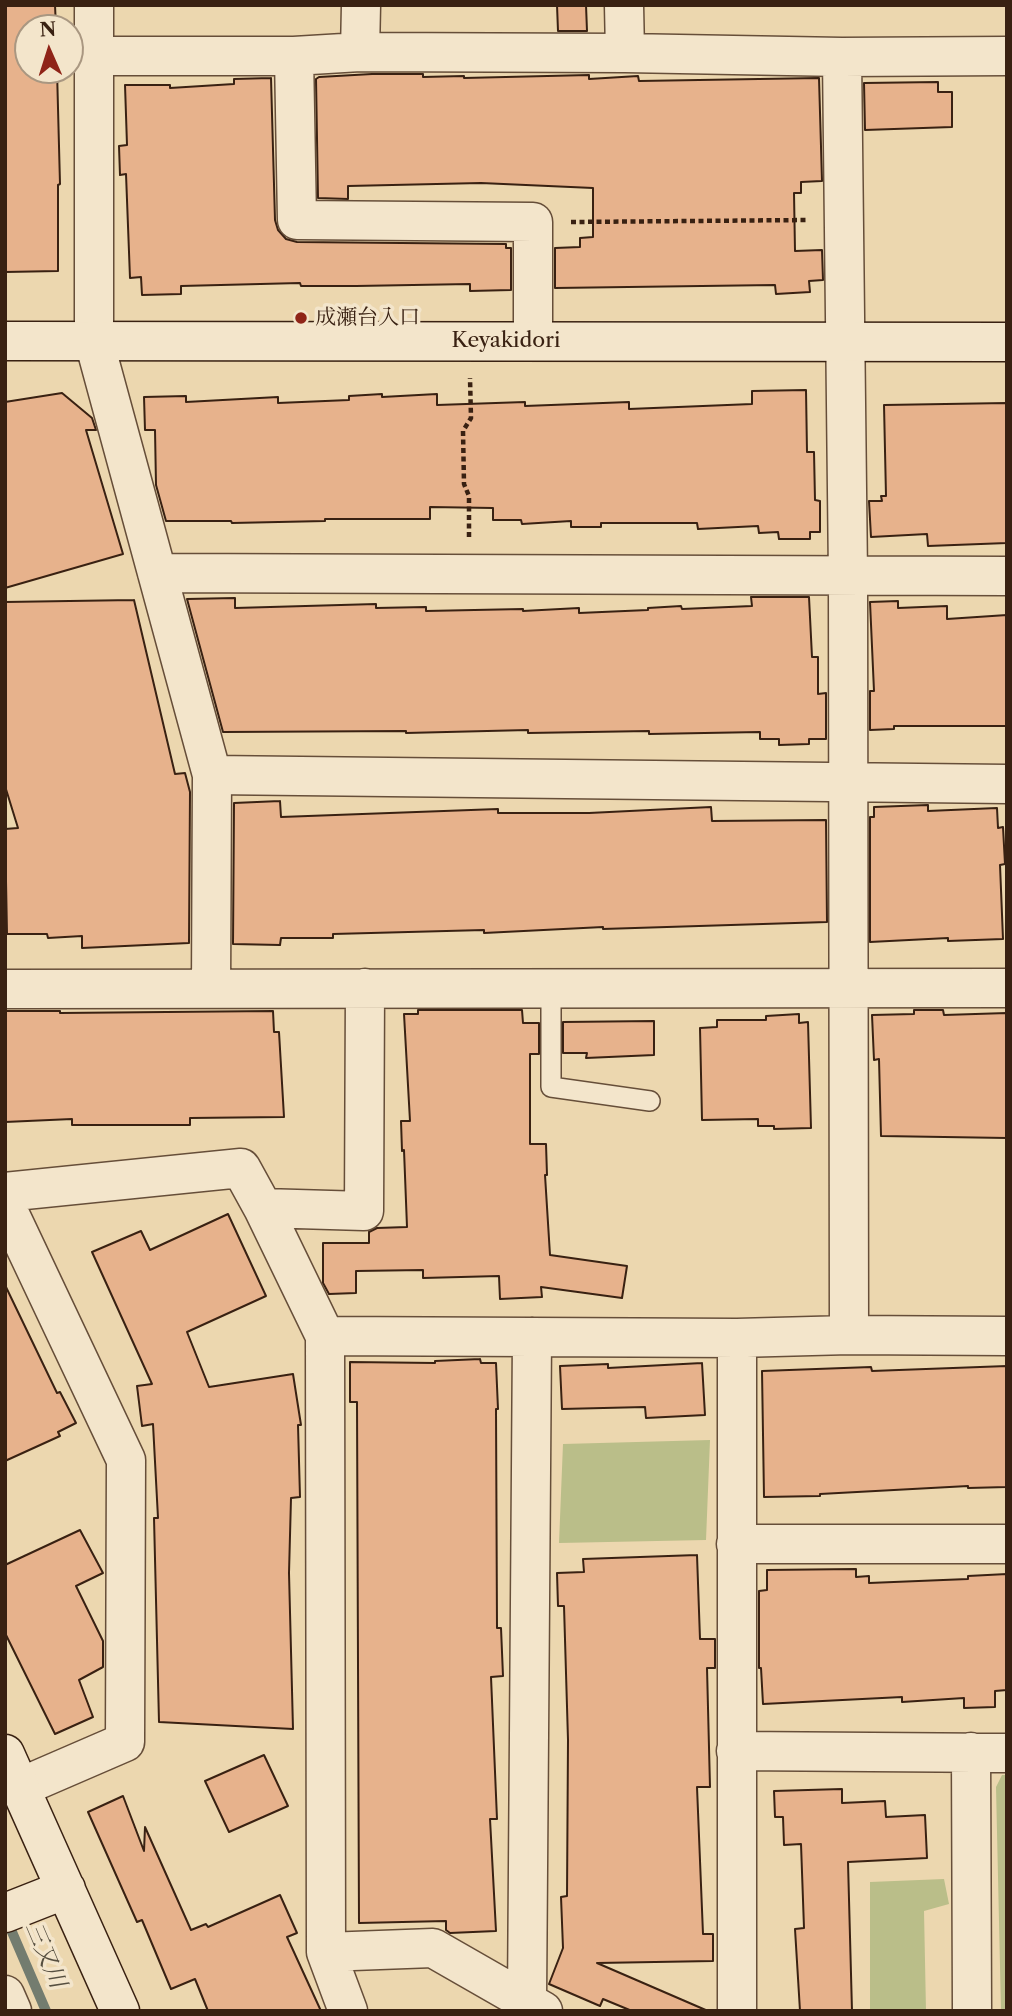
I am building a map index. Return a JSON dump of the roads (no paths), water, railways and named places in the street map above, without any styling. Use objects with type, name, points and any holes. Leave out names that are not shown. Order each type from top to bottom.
[{"type":"street","points":[[94,5],[94,341],[212,775],[211,989]]},
{"type":"street","points":[[360,52],[361,5]]},
{"type":"street","points":[[624,5],[625,53]]},
{"type":"street","points":[[95,56],[294,56],[360,52],[842,57],[1007,55]]},
{"type":"street","points":[[294,56],[297,220],[533,222],[533,341]]},
{"type":"street","points":[[842,57],[848,576],[849,1335]]},
{"type":"street","name":"Keyakidori","points":[[5,341],[1007,342]]},
{"type":"street","points":[[157,573],[1007,576]]},
{"type":"street","points":[[212,775],[1007,783]]},
{"type":"street","points":[[263,1208],[365,1212],[365,988]]},
{"type":"street","points":[[5,989],[1007,988]]},
{"type":"street","points":[[5,1192],[241,1168],[325,1336],[326,1952],[348,2011]]},
{"type":"street","points":[[5,1204],[126,1460],[125,1742],[13,1771],[120,2011]]},
{"type":"street","points":[[325,1336],[1007,1336]]},
{"type":"street","points":[[326,1952],[433,1948],[535,2006],[532,1337]]},
{"type":"street","points":[[737,1338],[737,2011]]},
{"type":"street","points":[[736,1544],[1007,1545]]},
{"type":"street","points":[[736,1751],[989,1752],[972,2011]]},
{"type":"street","points":[[17,1908],[66,1889]]},
{"type":"street","points":[[5,1995],[12,2011]]},
{"type":"lane","points":[[551,988],[551,1087],[650,1101]]},
{"type":"waterway","name":"三又川","points":[[6,1918],[46,2011]]},
{"type":"place","name":"成瀬台入口","points":[[301,318]]}]
